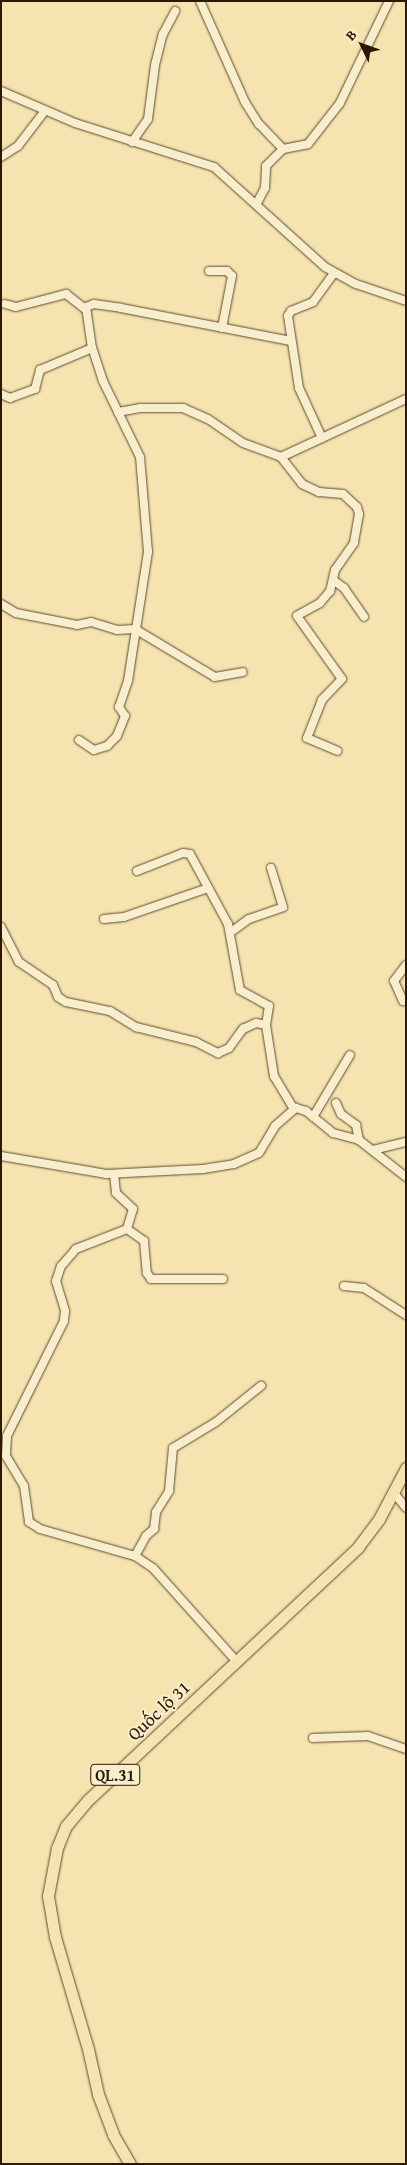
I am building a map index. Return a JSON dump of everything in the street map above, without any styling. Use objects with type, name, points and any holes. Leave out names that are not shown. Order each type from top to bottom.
[{"type":"highway","name":"Quốc lộ 31","points":[[130,2164],[113,2134],[98,2094],[88,2048],[55,1937],[48,1896],[50,1870],[66,1826],[77,1812],[358,1547],[394,1493],[406,1468]]},
{"type":"street","points":[[200,1],[245,102],[259,124],[283,149]]},
{"type":"street","points":[[258,203],[265,188],[265,169],[283,149],[303,147],[328,121],[356,75],[389,1]]},
{"type":"street","points":[[132,142],[148,118],[155,65],[163,34],[175,11]]},
{"type":"street","points":[[1,91],[44,112],[214,167],[258,203],[334,273],[406,302]]},
{"type":"street","points":[[1,157],[18,146],[44,112]]},
{"type":"street","points":[[209,271],[227,271],[232,276],[222,328]]},
{"type":"street","points":[[322,438],[299,388],[291,341],[290,312],[314,302],[334,273]]},
{"type":"street","points":[[5,304],[16,307],[66,294],[86,309],[92,348],[118,412],[137,446],[142,470],[148,552],[134,630],[128,681],[119,707],[125,716],[117,736],[107,746],[96,749],[79,740]]},
{"type":"street","points":[[86,309],[94,304],[291,341]]},
{"type":"street","points":[[1,394],[10,398],[35,389],[40,370],[92,348]]},
{"type":"street","points":[[281,457],[406,399]]},
{"type":"street","points":[[118,412],[159,406],[183,408],[208,418],[243,443],[281,457],[305,486],[319,492],[340,493],[357,506],[359,514],[355,539],[335,570],[333,580],[322,600],[302,611],[297,618],[342,679],[322,700],[308,738],[337,751]]},
{"type":"street","points":[[333,580],[344,588],[364,617]]},
{"type":"street","points":[[1,604],[16,614],[77,625],[91,622],[117,630],[134,630],[215,677],[236,671],[243,672]]},
{"type":"street","points":[[137,871],[186,853],[193,859],[223,912],[230,932],[238,987],[244,994],[268,1004],[266,1025],[274,1076],[293,1108],[304,1110],[333,1133],[359,1140],[406,1177]]},
{"type":"street","points":[[230,932],[249,919],[283,907],[271,868]]},
{"type":"street","points":[[104,919],[124,917],[208,888]]},
{"type":"street","points":[[1,927],[19,962],[53,985],[58,997],[66,1002],[110,1011],[136,1027],[196,1042],[218,1052],[229,1048],[242,1029],[256,1023],[266,1025]]},
{"type":"street","points":[[403,1001],[394,981],[406,965]]},
{"type":"street","points":[[314,1117],[350,1055]]},
{"type":"street","points":[[336,1103],[341,1114],[356,1125],[359,1140]]},
{"type":"street","points":[[1,1156],[114,1174],[203,1169],[239,1162],[260,1152],[272,1130],[293,1108]]},
{"type":"street","points":[[373,1150],[406,1142]]},
{"type":"street","points":[[114,1174],[116,1193],[132,1208],[127,1229]]},
{"type":"street","points":[[127,1229],[144,1241],[148,1273],[151,1279],[223,1279]]},
{"type":"street","points":[[127,1229],[76,1249],[61,1266],[56,1281],[65,1312],[64,1321],[5,1432],[6,1456],[24,1486],[29,1522],[40,1529],[135,1556],[164,1579],[237,1662]]},
{"type":"street","points":[[344,1286],[364,1288],[406,1314]]},
{"type":"street","points":[[135,1556],[146,1536],[154,1529],[156,1512],[169,1491],[173,1448],[216,1422],[260,1386]]},
{"type":"street","points":[[394,1493],[406,1508]]},
{"type":"street","points":[[313,1738],[368,1736],[406,1749]]}]
